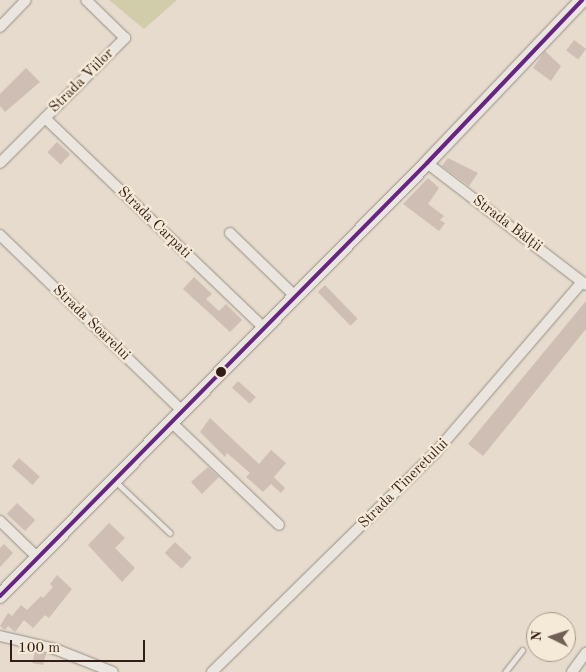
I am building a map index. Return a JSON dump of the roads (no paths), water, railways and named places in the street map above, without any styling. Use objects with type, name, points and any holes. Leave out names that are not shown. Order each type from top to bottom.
[{"type":"main road","points":[[0,596],[427,163],[582,0]]},
{"type":"street","points":[[0,27],[26,0]]},
{"type":"street","name":"Strada Viilor","points":[[0,163],[125,38],[86,0]]},
{"type":"street","name":"Strada Carpati","points":[[45,118],[264,328]]},
{"type":"street","name":"Strada Bălții","points":[[427,163],[584,284]]},
{"type":"street","points":[[230,233],[295,296]]},
{"type":"street","name":"Strada Soarelui","points":[[0,235],[182,411]]},
{"type":"street","name":"Strada Tineretului","points":[[212,672],[435,453],[584,284]]},
{"type":"street","points":[[171,422],[279,526]]},
{"type":"street","points":[[0,521],[38,558]]},
{"type":"street","points":[[0,636],[55,649],[113,672]]},
{"type":"street","points":[[572,672],[586,653]]},
{"type":"lane","points":[[114,480],[170,533]]},
{"type":"lane","points":[[505,672],[522,650]]}]
